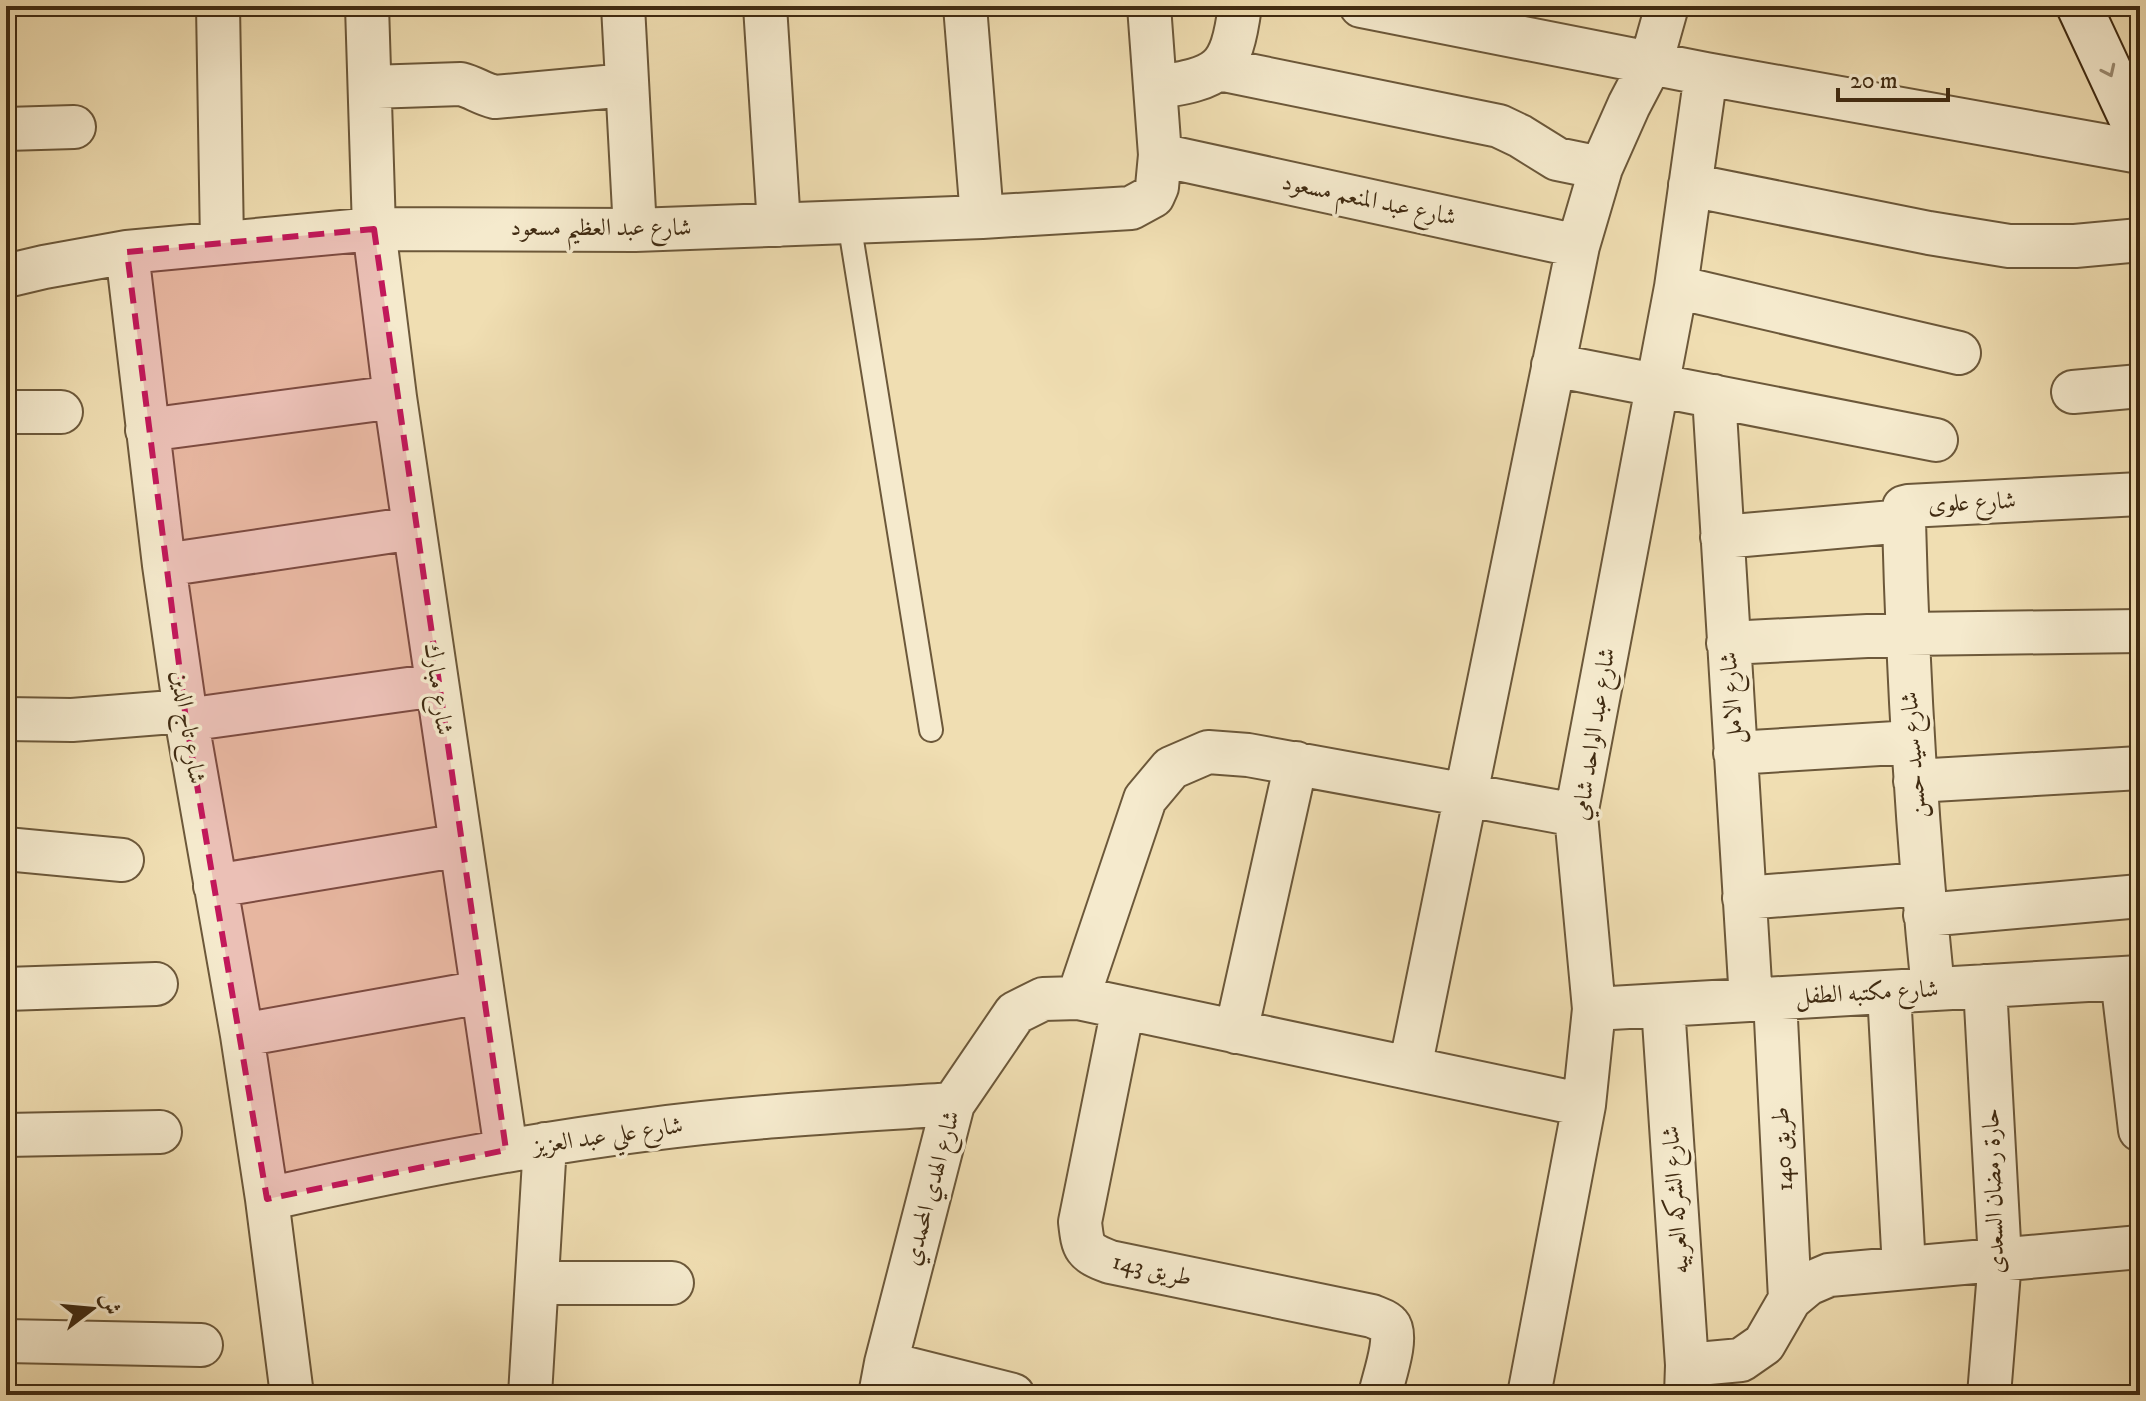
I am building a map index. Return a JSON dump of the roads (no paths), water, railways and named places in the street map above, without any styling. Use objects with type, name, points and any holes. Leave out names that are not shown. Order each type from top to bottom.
[{"type":"main road","points":[[2079,6],[2140,137]]},
{"type":"street","points":[[218,6],[222,243]]},
{"type":"street","name":"شارع مبارك","points":[[367,6],[374,229],[395,397],[482,992],[525,1147],[537,1283],[530,1395]]},
{"type":"street","points":[[623,6],[635,230]]},
{"type":"street","points":[[765,6],[779,225]]},
{"type":"street","points":[[965,6],[982,217]]},
{"type":"street","points":[[1149,6],[1160,155]]},
{"type":"street","points":[[1155,88],[1202,78],[1219,69],[1228,58],[1236,37],[1240,6]]},
{"type":"street","points":[[1361,6],[1706,74],[2140,152]]},
{"type":"street","points":[[1410,1068],[1578,246],[1601,168],[1651,63],[1667,6]]},
{"type":"street","points":[[1219,69],[1499,126],[1557,159],[1601,168]]},
{"type":"street","name":"شارع عبد الواحد شامي","points":[[1529,1395],[1584,1105],[1594,1009],[1576,815],[1676,287],[1706,74]]},
{"type":"street","points":[[370,87],[461,84],[495,97],[627,85]]},
{"type":"street","points":[[6,129],[74,127]]},
{"type":"street","name":"شارع عبد العظيم مسعود","points":[[6,276],[127,252],[374,229],[635,230],[1131,208],[1153,196],[1157,187],[1160,155]]},
{"type":"street","name":"شارع عبد المنعم مسعود","points":[[1160,155],[1578,246]]},
{"type":"street","points":[[1690,185],[2009,246],[2075,246],[2140,240]]},
{"type":"street","name":"شارع تاج الدين","points":[[127,252],[164,565],[186,715],[242,1035],[292,1395]]},
{"type":"street","points":[[1676,287],[1959,353]]},
{"type":"street","points":[[1553,365],[1936,440]]},
{"type":"street","points":[[2073,392],[2140,386]]},
{"type":"street","name":"شارع الامل","points":[[1714,396],[1744,898],[1763,1000]]},
{"type":"street","points":[[147,430],[395,397]]},
{"type":"street","points":[[6,412],[61,412]]},
{"type":"street","name":"شارع علوى","points":[[1722,537],[1904,521],[1904,507],[1908,506],[2140,494]]},
{"type":"street","name":"شارع سيد حسن","points":[[1904,521],[1913,762],[1933,989]]},
{"type":"street","points":[[164,565],[414,528]]},
{"type":"street","points":[[1728,643],[1907,634],[2140,631]]},
{"type":"street","points":[[6,719],[72,720],[186,715],[437,685]]},
{"type":"street","points":[[1078,998],[1145,799],[1171,768],[1208,752],[1296,763],[1576,815]]},
{"type":"street","points":[[1735,753],[1913,762],[2140,768]]},
{"type":"street","points":[[1236,1032],[1296,763]]},
{"type":"street","points":[[215,886],[461,845]]},
{"type":"street","points":[[6,849],[122,860]]},
{"type":"street","points":[[1744,898],[2140,896]]},
{"type":"street","points":[[2131,978],[2140,1130]]},
{"type":"street","name":"شارع مكتبه الطفل","points":[[1594,1009],[2131,978]]},
{"type":"street","points":[[6,989],[156,984]]},
{"type":"street","name":"حارة رمضان السعدى","points":[[1985,986],[2000,1260],[1989,1395]]},
{"type":"street","points":[[242,1035],[482,992]]},
{"type":"street","points":[[1889,992],[1904,1268]]},
{"type":"street","name":"شارع الهدي المحمدي","points":[[883,1379],[953,1104],[1015,1013],[1043,999],[1078,998],[1584,1105]]},
{"type":"street","name":"طريق 140","points":[[1763,1000],[1790,1299]]},
{"type":"street","name":"شارع الشركه العربيه","points":[[1663,1006],[1686,1380]]},
{"type":"street","name":"طريق 143","points":[[1123,1008],[1080,1222],[1082,1241],[1091,1255],[1110,1262],[1372,1316],[1388,1322],[1392,1330],[1392,1344],[1380,1395]]},
{"type":"street","name":"شارع علي عبد العزيز","points":[[267,1199],[386,1172],[646,1129],[953,1104]]},
{"type":"street","points":[[6,1135],[160,1132]]},
{"type":"street","points":[[1686,1380],[1741,1360],[1764,1344],[1790,1299],[1808,1284],[1829,1275],[2140,1247]]},
{"type":"street","points":[[537,1283],[672,1283]]},
{"type":"street","points":[[6,1341],[201,1345]]},
{"type":"street","points":[[883,1379],[1013,1395]]},
{"type":"lane","points":[[849,222],[931,730]]}]
